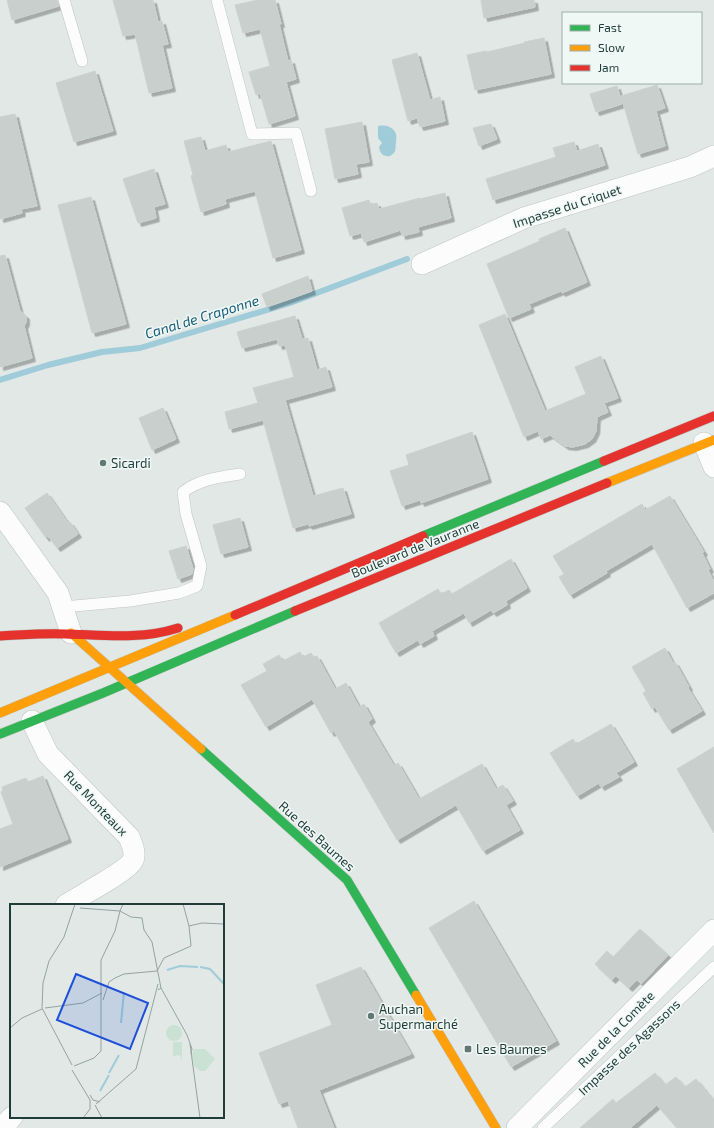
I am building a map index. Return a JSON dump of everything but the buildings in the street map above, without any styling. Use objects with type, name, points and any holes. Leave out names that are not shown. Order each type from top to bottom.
[{"type":"street","name":"Impasse du Criquet","points":[[422,264],[524,218],[690,167],[714,156]]},
{"type":"street","name":"Boulevard de Vauranne","points":[[0,713],[206,628],[398,546],[714,416]]},
{"type":"street","name":"Boulevard de Vauranne","points":[[0,734],[127,683],[295,611],[664,459],[709,442]]},
{"type":"street","points":[[709,442],[714,467]]},
{"type":"street","points":[[0,512],[58,593],[71,634]]},
{"type":"street","points":[[0,636],[71,634],[129,637],[168,632],[188,624],[206,628]]},
{"type":"street","name":"Rue des Baumes","points":[[71,634],[347,880],[496,1128]]},
{"type":"street","name":"Rue Monteaux","points":[[32,721],[48,754],[129,837],[134,849],[133,860],[123,871],[68,904]]},
{"type":"street","name":"Rue de la Comète","points":[[517,1128],[714,930]]},
{"type":"street","points":[[2,1128],[11,1118]]},
{"type":"lane","points":[[64,0],[82,61]]},
{"type":"lane","points":[[217,0],[252,134],[296,133],[311,192]]},
{"type":"lane","points":[[63,607],[130,601],[179,593],[197,586],[201,566],[186,514],[183,492],[192,485],[208,479],[240,474]]},
{"type":"lane","name":"Impasse des Agassons","points":[[543,1128],[714,967]]},
{"type":"water","points":[[378,126],[386,126],[395,131],[397,138],[395,150],[390,156],[386,156],[380,152],[379,147],[382,143],[378,138]]},
{"type":"waterway","name":"Canal de Craponne","points":[[0,380],[48,365],[102,352],[140,348],[290,303],[407,259]]},
{"type":"traffic: fast","points":[[423,536],[604,461]]},
{"type":"traffic: fast","points":[[0,734],[103,693],[295,611]]},
{"type":"traffic: fast","points":[[201,749],[347,880],[416,995]]},
{"type":"traffic: slow","points":[[607,483],[714,440]]},
{"type":"traffic: slow","points":[[0,713],[235,615]]},
{"type":"traffic: slow","points":[[71,633],[201,749]]},
{"type":"traffic: slow","points":[[416,995],[496,1128]]},
{"type":"traffic: jam","points":[[604,461],[714,416]]},
{"type":"traffic: jam","points":[[295,611],[607,483]]},
{"type":"traffic: jam","points":[[235,615],[423,536]]},
{"type":"traffic: jam","points":[[0,636],[49,634],[122,636],[150,634],[178,628]]},
{"type":"place","name":"Sicardi","points":[[103,463]]},
{"type":"place","name":"Auchan Supermarché","points":[[371,1016]]},
{"type":"place","name":"Les Baumes","points":[[468,1049]]}]
